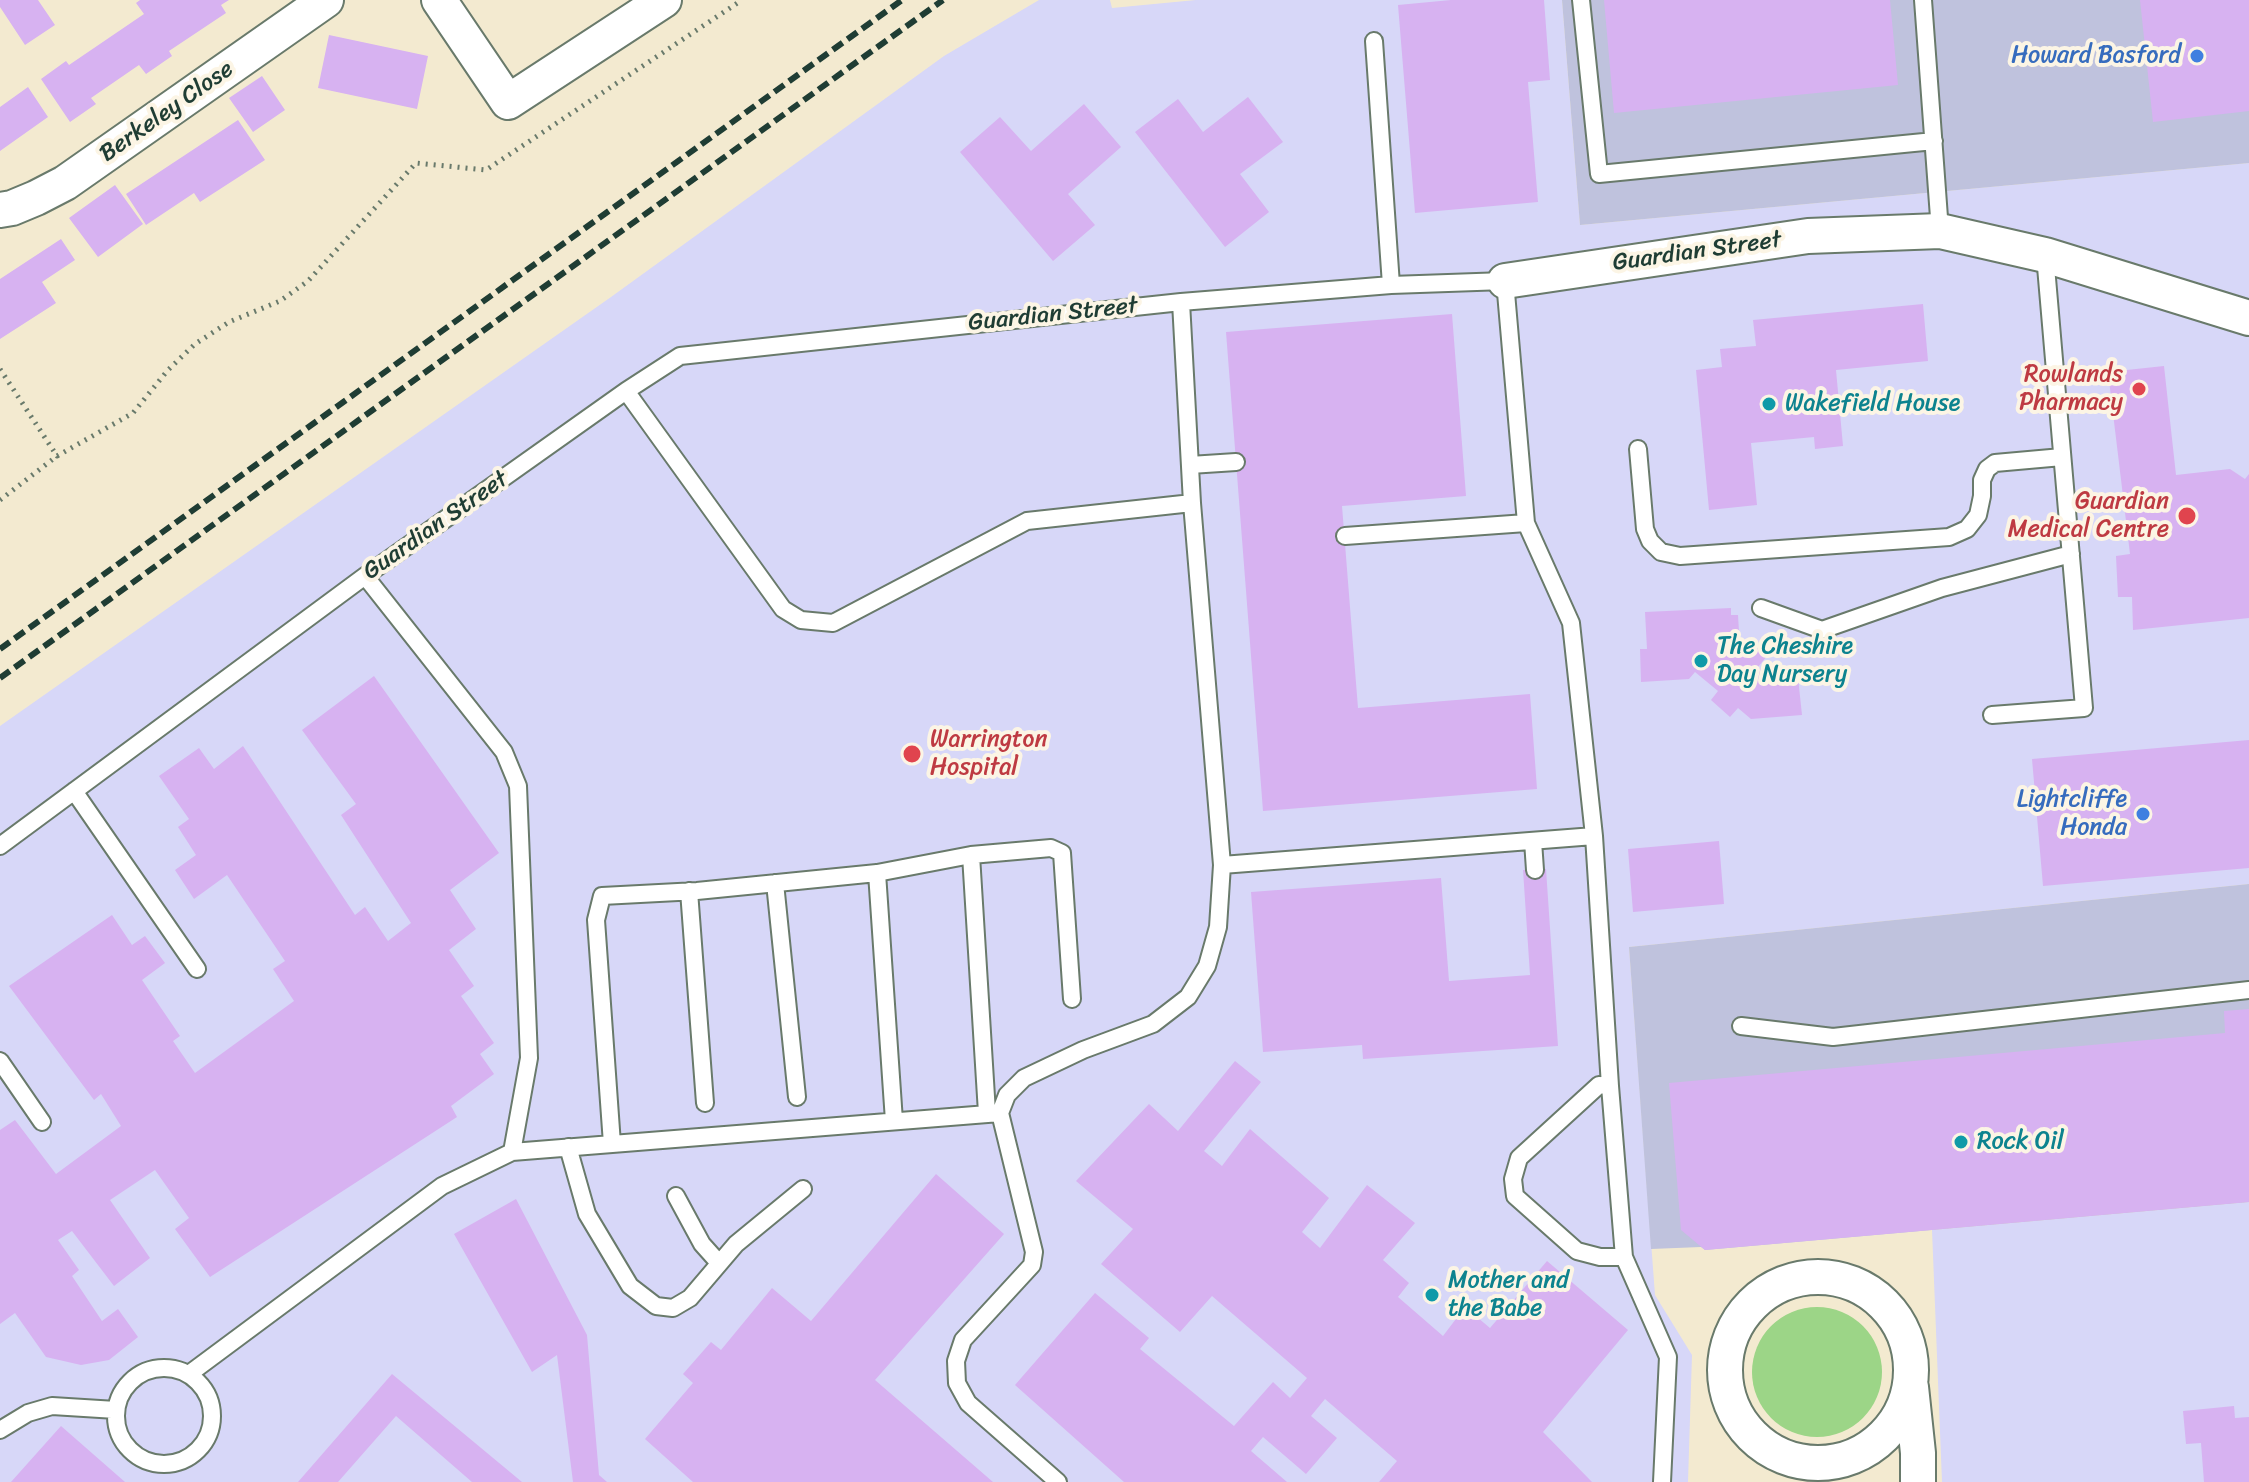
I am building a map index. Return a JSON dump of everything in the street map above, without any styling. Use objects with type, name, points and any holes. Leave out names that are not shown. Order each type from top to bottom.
[{"type":"street","name":"Berkeley Close","points":[[0,210],[36,198],[65,183],[326,0]]},
{"type":"street","points":[[439,0],[508,102],[664,0]]},
{"type":"street","name":"Guardian Street","points":[[1505,281],[1808,236],[1940,231],[2045,255],[2249,318]]},
{"type":"street","points":[[1911,1383],[1901,1413],[1881,1439],[1855,1456],[1803,1471],[1765,1446],[1743,1425],[1729,1398],[1725,1368],[1730,1338],[1745,1311],[1768,1291],[1796,1279],[1826,1276],[1855,1284],[1881,1300],[1900,1324],[1910,1353],[1918,1482]]},
{"type":"lane","points":[[1581,0],[1599,174],[1934,141]]},
{"type":"lane","points":[[1923,0],[1940,231]]},
{"type":"lane","points":[[1374,41],[1391,285]]},
{"type":"lane","points":[[1992,715],[2084,708],[2045,255]]},
{"type":"lane","points":[[1505,281],[1526,523],[1571,623],[1594,836],[1624,1257],[1668,1357],[1662,1482]]},
{"type":"lane","name":"Guardian Street","points":[[0,846],[365,576],[680,356],[1181,302],[1391,285],[1505,281]]},
{"type":"lane","points":[[189,1374],[442,1186],[512,1152],[994,1113],[1024,1078],[1083,1050],[1153,1024],[1188,997],[1207,966],[1218,927],[1222,865],[1192,503],[1181,302]]},
{"type":"lane","points":[[626,391],[783,609],[801,620],[833,623],[1027,521],[1192,503]]},
{"type":"lane","points":[[1638,449],[1645,529],[1650,541],[1661,552],[1680,556],[1949,537],[1967,529],[1978,515],[1982,480],[1987,469],[1995,463],[2062,457]]},
{"type":"lane","points":[[1190,465],[1236,462]]},
{"type":"lane","points":[[1345,536],[1526,523]]},
{"type":"lane","points":[[1761,608],[1822,630],[1942,588],[2071,554]]},
{"type":"lane","points":[[365,576],[504,752],[518,786],[529,1058],[512,1152]]},
{"type":"lane","points":[[74,791],[197,969]]},
{"type":"lane","points":[[1222,865],[1594,836]]},
{"type":"lane","points":[[1533,841],[1535,870]]},
{"type":"lane","points":[[612,1144],[596,920],[602,896],[877,873],[971,855],[1051,848],[1062,853],[1072,999]]},
{"type":"lane","points":[[971,855],[994,1113],[1034,1252],[1032,1265],[963,1340],[956,1361],[957,1383],[968,1403],[1058,1482]]},
{"type":"lane","points":[[877,873],[894,1121]]},
{"type":"lane","points":[[775,883],[797,1097]]},
{"type":"lane","points":[[689,891],[705,1103]]},
{"type":"lane","points":[[1741,1026],[1833,1037],[2249,990]]},
{"type":"lane","points":[[0,1061],[42,1122]]},
{"type":"lane","points":[[1610,1086],[1599,1085],[1519,1158],[1513,1179],[1515,1196],[1577,1251],[1600,1257],[1624,1257]]},
{"type":"lane","points":[[568,1147],[587,1214],[630,1286],[656,1306],[673,1308],[690,1298],[736,1244],[803,1189]]},
{"type":"lane","points":[[676,1196],[702,1244],[719,1263]]},
{"type":"lane","points":[[158,1367],[174,1368],[189,1374],[201,1384],[213,1413],[203,1444],[192,1455],[178,1462],[162,1464],[147,1461],[133,1453],[122,1441],[116,1426],[116,1410],[120,1394],[130,1381],[158,1367]]},
{"type":"lane","points":[[0,1430],[28,1413],[52,1406],[116,1410]]},
{"type":"path","points":[[0,500],[57,456],[133,413],[168,370],[195,344],[229,322],[280,301],[308,281],[416,163],[486,170],[742,0]]},
{"type":"path","points":[[0,369],[57,456]]},
{"type":"shaded area","name":"Warrington Hospital","points":[[1039,0],[1110,0],[1112,8],[1196,0],[1562,0],[1580,225],[2249,163],[2249,884],[1629,947],[1655,1295],[1692,1355],[1688,1482],[0,1482],[0,726],[611,297],[944,56]]},
{"type":"shaded area","points":[[1562,0],[2249,0],[2249,163],[1580,225]]},
{"type":"shaded area","points":[[2249,884],[2249,1202],[1705,1250],[1701,1247],[1651,1249],[1629,947]]},
{"type":"shaded area","points":[[2249,1202],[2249,1482],[1942,1482],[1932,1230]]},
{"type":"green space","points":[[1817,1307],[1842,1312],[1863,1326],[1877,1347],[1882,1372],[1877,1397],[1863,1418],[1842,1432],[1817,1437],[1792,1432],[1771,1418],[1757,1397],[1752,1372],[1757,1347],[1771,1326],[1792,1312]]},
{"type":"building","points":[[0,0],[38,0],[55,25],[25,45],[0,7]]},
{"type":"building","points":[[140,0],[229,0],[221,5],[226,13],[169,51],[172,56],[146,74],[139,65],[91,98],[96,104],[70,122],[41,79],[66,61],[69,65],[144,14],[136,3]]},
{"type":"building","points":[[1451,0],[1544,0],[1550,80],[1528,82],[1538,202],[1415,213],[1398,5]]},
{"type":"building","points":[[1604,0],[1890,0],[1898,85],[1614,113]]},
{"type":"building","name":"Howard Basford","points":[[2140,0],[2249,0],[2249,111],[2153,122]]},
{"type":"building","points":[[329,35],[428,56],[417,109],[318,88]]},
{"type":"building","points":[[262,76],[285,110],[253,132],[229,98]]},
{"type":"building","points":[[28,87],[48,117],[0,151],[0,107]]},
{"type":"building","points":[[1248,97],[1283,142],[1240,174],[1269,212],[1225,247],[1135,132],[1178,99],[1203,132]]},
{"type":"building","points":[[1084,104],[1121,147],[1068,194],[1095,225],[1053,261],[960,152],[1000,117],[1031,151]]},
{"type":"building","points":[[238,120],[265,160],[200,202],[194,193],[146,225],[126,194]]},
{"type":"building","points":[[115,185],[143,224],[98,257],[69,218]]},
{"type":"building","points":[[61,239],[75,260],[42,282],[56,303],[0,339],[0,279]]},
{"type":"building","name":"Wakefield House","points":[[1923,304],[1928,361],[1836,370],[1843,446],[1815,449],[1814,437],[1751,443],[1757,505],[1709,510],[1696,370],[1722,367],[1720,349],[1756,346],[1753,320]]},
{"type":"building","points":[[1452,314],[1466,496],[1342,506],[1358,708],[1530,694],[1537,789],[1263,811],[1226,332]]},
{"type":"building","name":"Guardian Medical Centre","points":[[2164,366],[2176,475],[2230,469],[2245,479],[2249,474],[2249,618],[2133,630],[2132,597],[2118,597],[2116,556],[2130,554],[2108,372]]},
{"type":"building","name":"The Cheshire Day Nursery","points":[[1731,608],[1731,615],[1738,615],[1739,632],[1731,632],[1732,645],[1740,652],[1749,641],[1767,656],[1758,667],[1764,671],[1797,668],[1802,715],[1751,719],[1738,708],[1730,717],[1711,700],[1718,691],[1695,672],[1689,679],[1641,682],[1640,649],[1647,649],[1645,612]]},
{"type":"building","points":[[374,676],[499,853],[450,890],[476,929],[449,950],[474,986],[461,996],[494,1043],[480,1054],[494,1074],[451,1106],[457,1117],[210,1277],[175,1229],[189,1218],[155,1170],[110,1200],[150,1258],[114,1286],[72,1231],[58,1240],[79,1270],[72,1276],[102,1321],[118,1309],[138,1337],[109,1360],[81,1365],[46,1357],[15,1313],[0,1324],[0,1130],[15,1120],[56,1174],[121,1126],[101,1094],[94,1100],[9,986],[112,915],[132,945],[145,936],[165,963],[142,980],[180,1036],[173,1041],[195,1073],[294,1001],[273,969],[285,961],[227,875],[194,899],[175,870],[196,855],[178,827],[189,819],[159,776],[199,748],[214,769],[243,746],[355,915],[365,907],[388,941],[411,923],[341,815],[356,804],[302,730]]},
{"type":"building","name":"Lightcliffe Honda","points":[[2249,740],[2249,868],[2043,886],[2032,759]]},
{"type":"building","points":[[1719,841],[1724,904],[1633,912],[1628,849]]},
{"type":"building","points":[[1546,869],[1558,1046],[1363,1059],[1362,1045],[1263,1052],[1251,892],[1441,878],[1449,981],[1530,975],[1523,870]]},
{"type":"building","name":"Rock Oil","points":[[2249,1009],[2249,1202],[1705,1250],[1681,1230],[1669,1083],[2225,1033],[2224,1011]]},
{"type":"building","points":[[1235,1061],[1261,1082],[1204,1151],[1222,1166],[1250,1129],[1329,1198],[1302,1232],[1320,1248],[1367,1185],[1415,1223],[1383,1260],[1409,1283],[1398,1297],[1443,1336],[1465,1307],[1490,1328],[1547,1261],[1628,1330],[1543,1432],[1592,1482],[1379,1482],[1397,1461],[1325,1399],[1311,1416],[1337,1438],[1306,1474],[1263,1437],[1251,1451],[1287,1482],[1124,1482],[1015,1385],[1095,1293],[1149,1338],[1140,1349],[1234,1426],[1273,1382],[1290,1398],[1307,1378],[1212,1296],[1180,1332],[1101,1264],[1133,1229],[1076,1181],[1149,1104],[1178,1131]]},
{"type":"building","points":[[936,1174],[1004,1234],[875,1380],[993,1482],[693,1482],[645,1439],[693,1383],[683,1374],[711,1342],[721,1350],[772,1288],[811,1321]]},
{"type":"building","points":[[516,1199],[587,1335],[599,1475],[607,1482],[573,1482],[557,1355],[532,1372],[454,1234]]},
{"type":"building","points":[[392,1374],[522,1482],[472,1482],[396,1416],[338,1482],[298,1482]]},
{"type":"building","points":[[2234,1406],[2235,1418],[2249,1417],[2249,1482],[2204,1482],[2201,1443],[2186,1444],[2183,1411]]},
{"type":"building","points":[[61,1426],[125,1482],[11,1482]]},
{"type":"railway","points":[[0,649],[902,0]]},
{"type":"railway","points":[[0,678],[943,0]]},
{"type":"place","name":"Howard Basford","points":[[2197,56]]},
{"type":"place","name":"Rowlands Pharmacy","points":[[2139,389]]},
{"type":"place","name":"Wakefield House","points":[[1769,404]]},
{"type":"place","name":"Guardian Medical Centre","points":[[2187,516]]},
{"type":"place","name":"The Cheshire Day Nursery","points":[[1701,661]]},
{"type":"place","name":"Warrington Hospital","points":[[912,754]]},
{"type":"place","name":"Lightcliffe Honda","points":[[2143,814]]},
{"type":"place","name":"Rock Oil","points":[[1961,1142]]},
{"type":"place","name":"Mother and the Babe","points":[[1432,1295]]}]
